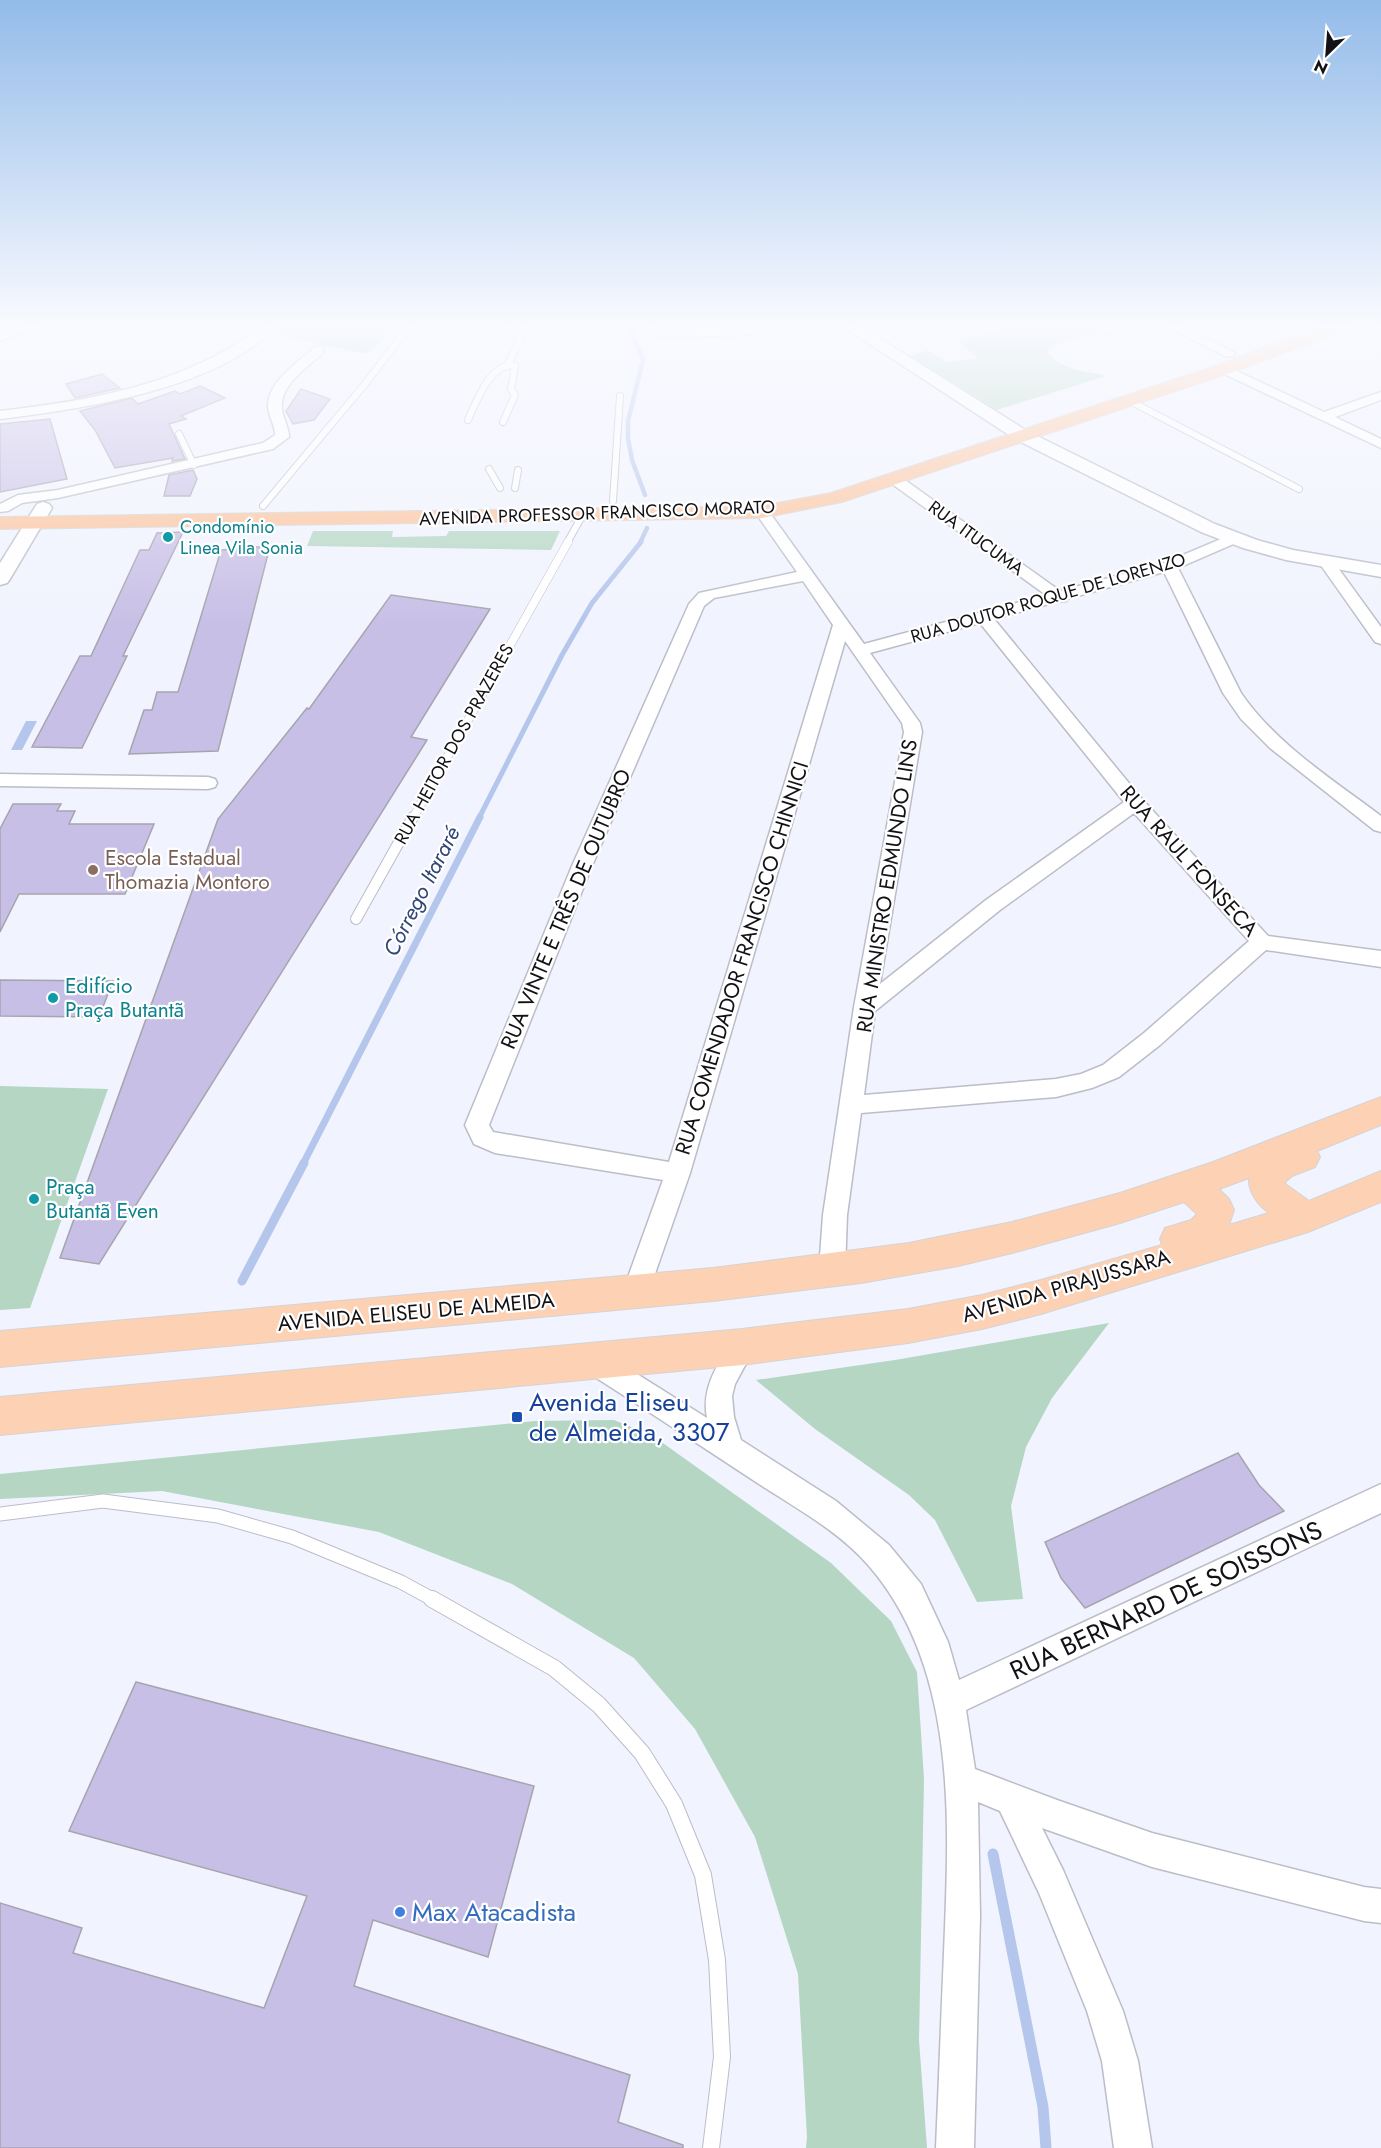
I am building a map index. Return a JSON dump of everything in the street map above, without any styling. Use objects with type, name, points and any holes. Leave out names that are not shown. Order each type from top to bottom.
[{"type":"highway","name":"AVENIDA PROFESSOR FRANCISCO MORATO","points":[[45,508],[244,522],[762,512],[835,498],[893,478],[1030,424]]},
{"type":"highway","name":"AVENIDA PROFESSOR FRANCISCO MORATO","points":[[1,512],[45,508],[613,501],[777,495],[1034,424]]},
{"type":"main road","points":[[832,1270],[957,1250],[1092,1217],[1185,1187],[1319,1137],[1381,1110]]},
{"type":"main road","points":[[1308,1217],[1290,1209],[1270,1194],[1268,1181],[1269,1174],[1275,1168],[1302,1158],[1319,1137]]},
{"type":"main road","name":"AVENIDA PIRAJUSSARA","points":[[742,1347],[908,1326],[982,1312],[1308,1217],[1381,1186]]},
{"type":"main road","points":[[1092,1281],[1108,1264],[1134,1252],[1209,1229],[1214,1223],[1215,1207],[1198,1192],[1185,1187]]},
{"type":"main road","name":"AVENIDA ELISEU DE ALMEIDA","points":[[0,1349],[636,1291],[832,1270]]},
{"type":"main road","points":[[0,1416],[742,1347]]},
{"type":"street","points":[[1,512],[18,499],[45,508],[268,446],[282,437],[280,424]]},
{"type":"street","points":[[1003,424],[1233,539],[1328,564],[1381,572]]},
{"type":"street","points":[[1339,424],[1381,444]]},
{"type":"street","name":"RUA ITUCUMA","points":[[893,478],[1060,598]]},
{"type":"street","points":[[0,579],[45,508]]},
{"type":"street","name":"RUA MINISTRO EDMUNDO LINS","points":[[762,512],[911,723],[913,732],[865,1007],[835,1215],[832,1270]]},
{"type":"street","name":"RUA DOUTOR ROQUE DE LORENZO","points":[[861,651],[1060,598],[1169,566],[1233,539]]},
{"type":"street","points":[[1328,564],[1381,639]]},
{"type":"street","points":[[1169,566],[1232,693],[1247,715],[1276,744],[1381,826]]},
{"type":"street","name":"RUA VINTE E TRÊS DE OUTUBRO","points":[[678,1173],[495,1143],[484,1140],[478,1134],[477,1125],[582,866],[697,604],[705,596],[712,594],[807,575]]},
{"type":"street","name":"RUA RAUL FONSECA","points":[[852,1105],[1056,1088],[1084,1082],[1111,1071],[1262,942],[1135,803],[985,618]]},
{"type":"street","name":"RUA COMENDADOR FRANCISCO CHINNICI","points":[[636,1291],[678,1173],[842,623]]},
{"type":"street","points":[[0,780],[208,783]]},
{"type":"street","points":[[865,1007],[993,905],[1135,803]]},
{"type":"street","points":[[1262,942],[1381,959]]},
{"type":"street","points":[[730,1448],[718,1412],[717,1399],[719,1386],[742,1347]]},
{"type":"street","points":[[591,1360],[821,1508],[880,1556],[910,1593],[936,1650],[950,1701],[960,1779],[965,1857],[955,2148]]},
{"type":"street","name":"RUA BERNARD DE SOISSONS","points":[[950,1701],[1381,1498]]},
{"type":"street","points":[[960,1779],[1152,1850],[1364,1905],[1381,1906]]},
{"type":"street","points":[[1011,1799],[1051,1882],[1105,2011],[1120,2061],[1133,2148]]},
{"type":"lane","points":[[263,506],[331,424]]},
{"type":"lane","points":[[613,501],[618,424]]},
{"type":"lane","points":[[1175,424],[1299,489]]},
{"type":"lane","points":[[179,434],[194,465]]},
{"type":"lane","points":[[489,469],[500,488]]},
{"type":"lane","points":[[515,488],[518,470]]},
{"type":"lane","name":"RUA HEITOR DOS PRAZERES","points":[[356,919],[582,516]]},
{"type":"lane","points":[[0,1514],[51,1506],[103,1502],[218,1516],[292,1537],[401,1582],[501,1636],[554,1668],[599,1705],[642,1753],[674,1804],[704,1875],[717,1959],[722,2057],[711,2148]]},
{"type":"green space","points":[[313,531],[393,531],[392,537],[446,536],[449,531],[560,531],[551,550],[307,546]]},
{"type":"green space","name":"Praça Butantã Even","points":[[0,1086],[108,1089],[30,1308],[0,1310]]},
{"type":"green space","points":[[1109,1323],[1052,1398],[1026,1447],[1011,1506],[1023,1599],[977,1602],[935,1520],[909,1495],[815,1429],[756,1380],[895,1360]]},
{"type":"green space","points":[[614,1420],[653,1436],[831,1563],[891,1621],[917,1672],[924,1779],[919,2040],[927,2148],[806,2148],[798,1974],[755,1837],[695,1729],[634,1658],[512,1584],[379,1532],[162,1491],[0,1499],[0,1474],[535,1421]]},
{"type":"water","points":[[26,721],[37,721],[22,750],[11,750]]},
{"type":"building","points":[[0,424],[51,424],[67,479],[0,492]]},
{"type":"building","points":[[90,424],[169,424],[185,459],[172,461],[173,458],[115,468]]},
{"type":"building","points":[[193,470],[197,479],[190,496],[164,496],[169,475]]},
{"type":"building","points":[[183,532],[123,656],[127,656],[82,748],[32,747],[80,656],[91,656],[140,550],[149,550],[157,533]]},
{"type":"building","points":[[270,546],[218,751],[129,754],[144,710],[152,710],[157,692],[178,692],[221,550]]},
{"type":"building","points":[[391,595],[490,609],[411,737],[427,740],[99,1264],[60,1258],[218,819],[307,708],[309,709]]},
{"type":"building","points":[[13,804],[61,804],[57,811],[75,811],[69,824],[154,824],[125,894],[19,894],[0,932],[0,829]]},
{"type":"building","name":"Edifício Praça Butantã","points":[[0,980],[113,981],[99,1017],[0,1016]]},
{"type":"building","points":[[1238,1453],[1259,1485],[1284,1511],[1085,1608],[1061,1578],[1045,1542]]},
{"type":"building","name":"Max Atacadista","points":[[136,1682],[534,1786],[488,1957],[373,1920],[354,1986],[630,2075],[618,2122],[683,2145],[683,2148],[0,2148],[0,1903],[82,1928],[73,1953],[264,2008],[307,1896],[69,1831]]},
{"type":"waterway","name":"Córrego Itararé","points":[[628,424],[632,460],[645,495]]},
{"type":"waterway","name":"Córrego Itararé","points":[[640,543],[647,528]]},
{"type":"waterway","name":"Córrego Itararé","points":[[479,818],[562,655],[592,603],[641,542]]},
{"type":"waterway","name":"Córrego Itararé","points":[[303,1164],[480,817]]},
{"type":"waterway","name":"Córrego Itararé","points":[[242,1281],[304,1163]]},
{"type":"waterway","points":[[993,1854],[1043,2107],[1046,2148]]},
{"type":"place","name":"Condomínio Linea Vila Sonia","points":[[168,537]]},
{"type":"place","name":"Escola Estadual Thomazia Montoro","points":[[93,870]]},
{"type":"place","name":"Edifício Praça Butantã","points":[[53,998]]},
{"type":"place","name":"Praça Butantã Even","points":[[34,1199]]},
{"type":"place","name":"Avenida Eliseu de Almeida, 3307","points":[[517,1417]]},
{"type":"place","name":"Max Atacadista","points":[[400,1912]]}]
